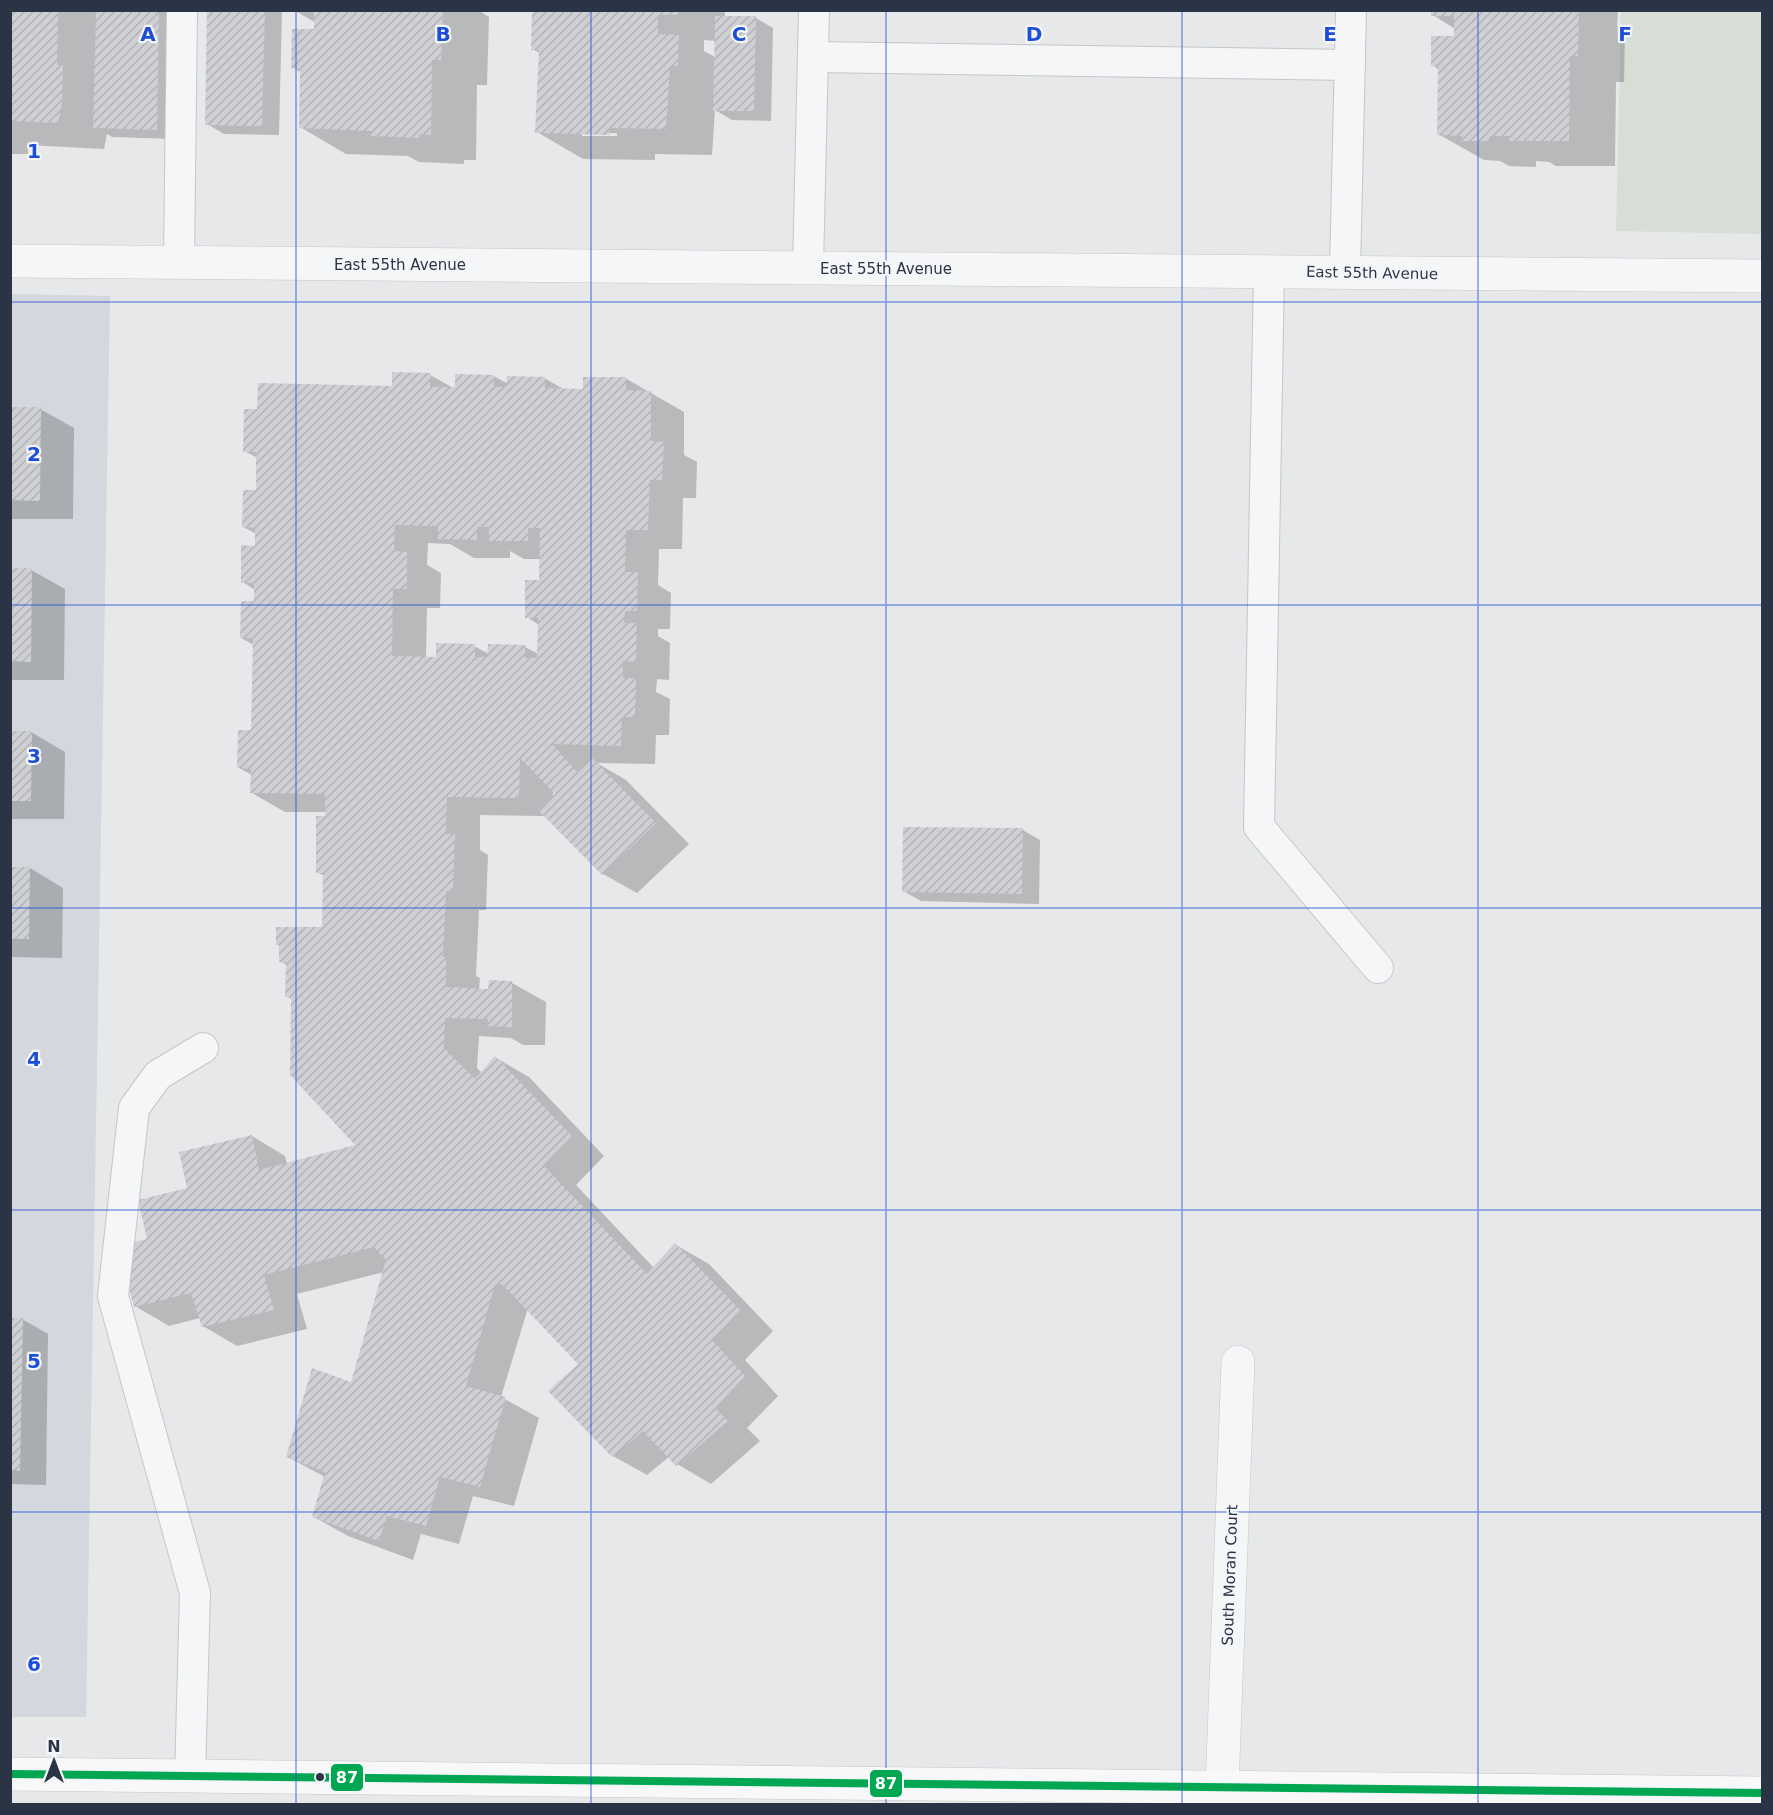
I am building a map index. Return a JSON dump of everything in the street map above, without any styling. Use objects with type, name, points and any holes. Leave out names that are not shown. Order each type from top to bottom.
[{"type":"main road","points":[[10,1774],[984,1796],[1222,1788],[1648,1798],[1762,1793]]},
{"type":"street","name":"East 55th Avenue","points":[[10,261],[1762,276]]},
{"type":"street","name":"South Moran Court","points":[[1222,1788],[1238,1362]]},
{"type":"lane","points":[[179,261],[182,10]]},
{"type":"lane","points":[[808,268],[814,10]]},
{"type":"lane","points":[[1345,272],[1351,10]]},
{"type":"lane","points":[[814,57],[1350,66]]},
{"type":"lane","points":[[1269,272],[1259,827],[1378,968]]},
{"type":"lane","points":[[190,1777],[195,1593],[113,1296],[134,1108],[158,1075],[203,1048]]},
{"type":"shaded area","points":[[1621,11],[1762,11],[1762,234],[1616,231]]},
{"type":"shaded area","points":[[11,294],[110,296],[86,1717],[11,1717]]},
{"type":"building","points":[[10,10],[58,10],[57,65],[63,65],[62,103],[58,123],[10,119]]},
{"type":"building","points":[[96,10],[159,10],[157,130],[93,128]]},
{"type":"building","points":[[207,10],[265,10],[262,126],[205,125]]},
{"type":"building","points":[[314,10],[443,10],[441,60],[432,60],[431,135],[419,134],[419,138],[371,136],[371,131],[299,128],[300,69],[291,68],[292,29],[314,29]]},
{"type":"building","points":[[532,10],[678,10],[678,15],[658,15],[658,34],[679,35],[678,66],[670,66],[666,129],[609,128],[609,135],[535,133],[539,50],[531,50]]},
{"type":"building","points":[[1431,10],[1579,10],[1578,56],[1570,56],[1569,141],[1509,141],[1509,136],[1490,136],[1490,141],[1462,141],[1462,136],[1437,135],[1438,66],[1431,66],[1431,36],[1454,36],[1454,16],[1431,16]]},
{"type":"building","points":[[715,16],[756,16],[754,111],[713,111]]},
{"type":"building","points":[[392,372],[431,373],[430,387],[455,387],[455,374],[494,375],[494,387],[506,387],[507,376],[545,377],[545,388],[583,389],[583,377],[626,377],[626,390],[651,391],[651,441],[664,442],[662,480],[650,480],[648,530],[626,530],[625,572],[638,572],[637,611],[625,611],[624,623],[637,623],[636,662],[623,661],[623,678],[636,678],[635,717],[622,717],[621,746],[552,744],[578,773],[592,758],[656,823],[602,875],[538,810],[555,794],[520,758],[519,798],[447,797],[446,834],[455,834],[453,891],[446,891],[443,957],[446,957],[446,987],[488,989],[489,980],[512,981],[512,1027],[488,1026],[488,1019],[445,1018],[444,1048],[475,1079],[495,1056],[572,1136],[543,1165],[647,1274],[675,1243],[740,1310],[712,1340],[745,1376],[715,1408],[728,1421],[676,1466],[643,1431],[612,1457],[548,1391],[578,1364],[502,1284],[495,1285],[466,1386],[506,1397],[480,1487],[440,1477],[426,1526],[387,1516],[379,1541],[312,1517],[325,1472],[286,1457],[312,1368],[351,1382],[386,1260],[374,1247],[264,1275],[274,1310],[202,1327],[191,1293],[134,1307],[117,1246],[147,1239],[138,1200],[187,1188],[179,1152],[252,1135],[259,1170],[355,1145],[290,1075],[291,998],[285,997],[286,962],[279,962],[279,945],[276,945],[276,927],[322,927],[323,873],[316,873],[316,816],[325,816],[325,794],[250,793],[251,769],[237,768],[238,730],[251,730],[253,638],[240,638],[241,601],[254,601],[254,583],[241,583],[241,545],[255,546],[255,528],[242,527],[243,490],[256,490],[256,452],[243,452],[244,409],[257,409],[258,383],[392,386]],"holes":[[[395,525],[438,526],[438,539],[477,540],[477,527],[489,527],[489,541],[528,541],[528,528],[540,528],[539,580],[525,580],[525,618],[538,618],[537,658],[525,658],[525,645],[488,644],[487,657],[475,657],[475,644],[436,643],[436,657],[392,656],[393,589],[407,589],[407,552],[394,551]]]},
{"type":"building","points":[[10,407],[41,407],[40,501],[10,500]]},
{"type":"building","points":[[10,568],[32,568],[31,662],[10,661]]},
{"type":"building","points":[[10,731],[32,731],[31,801],[10,801]]},
{"type":"building","points":[[903,827],[1023,828],[1022,894],[902,892]]},
{"type":"building","points":[[10,867],[30,867],[29,939],[10,939]]},
{"type":"building","points":[[10,1318],[23,1318],[20,1471],[10,1470]]},
{"type":"transit line","name":"87","points":[[10,1774],[1762,1793]]}]
